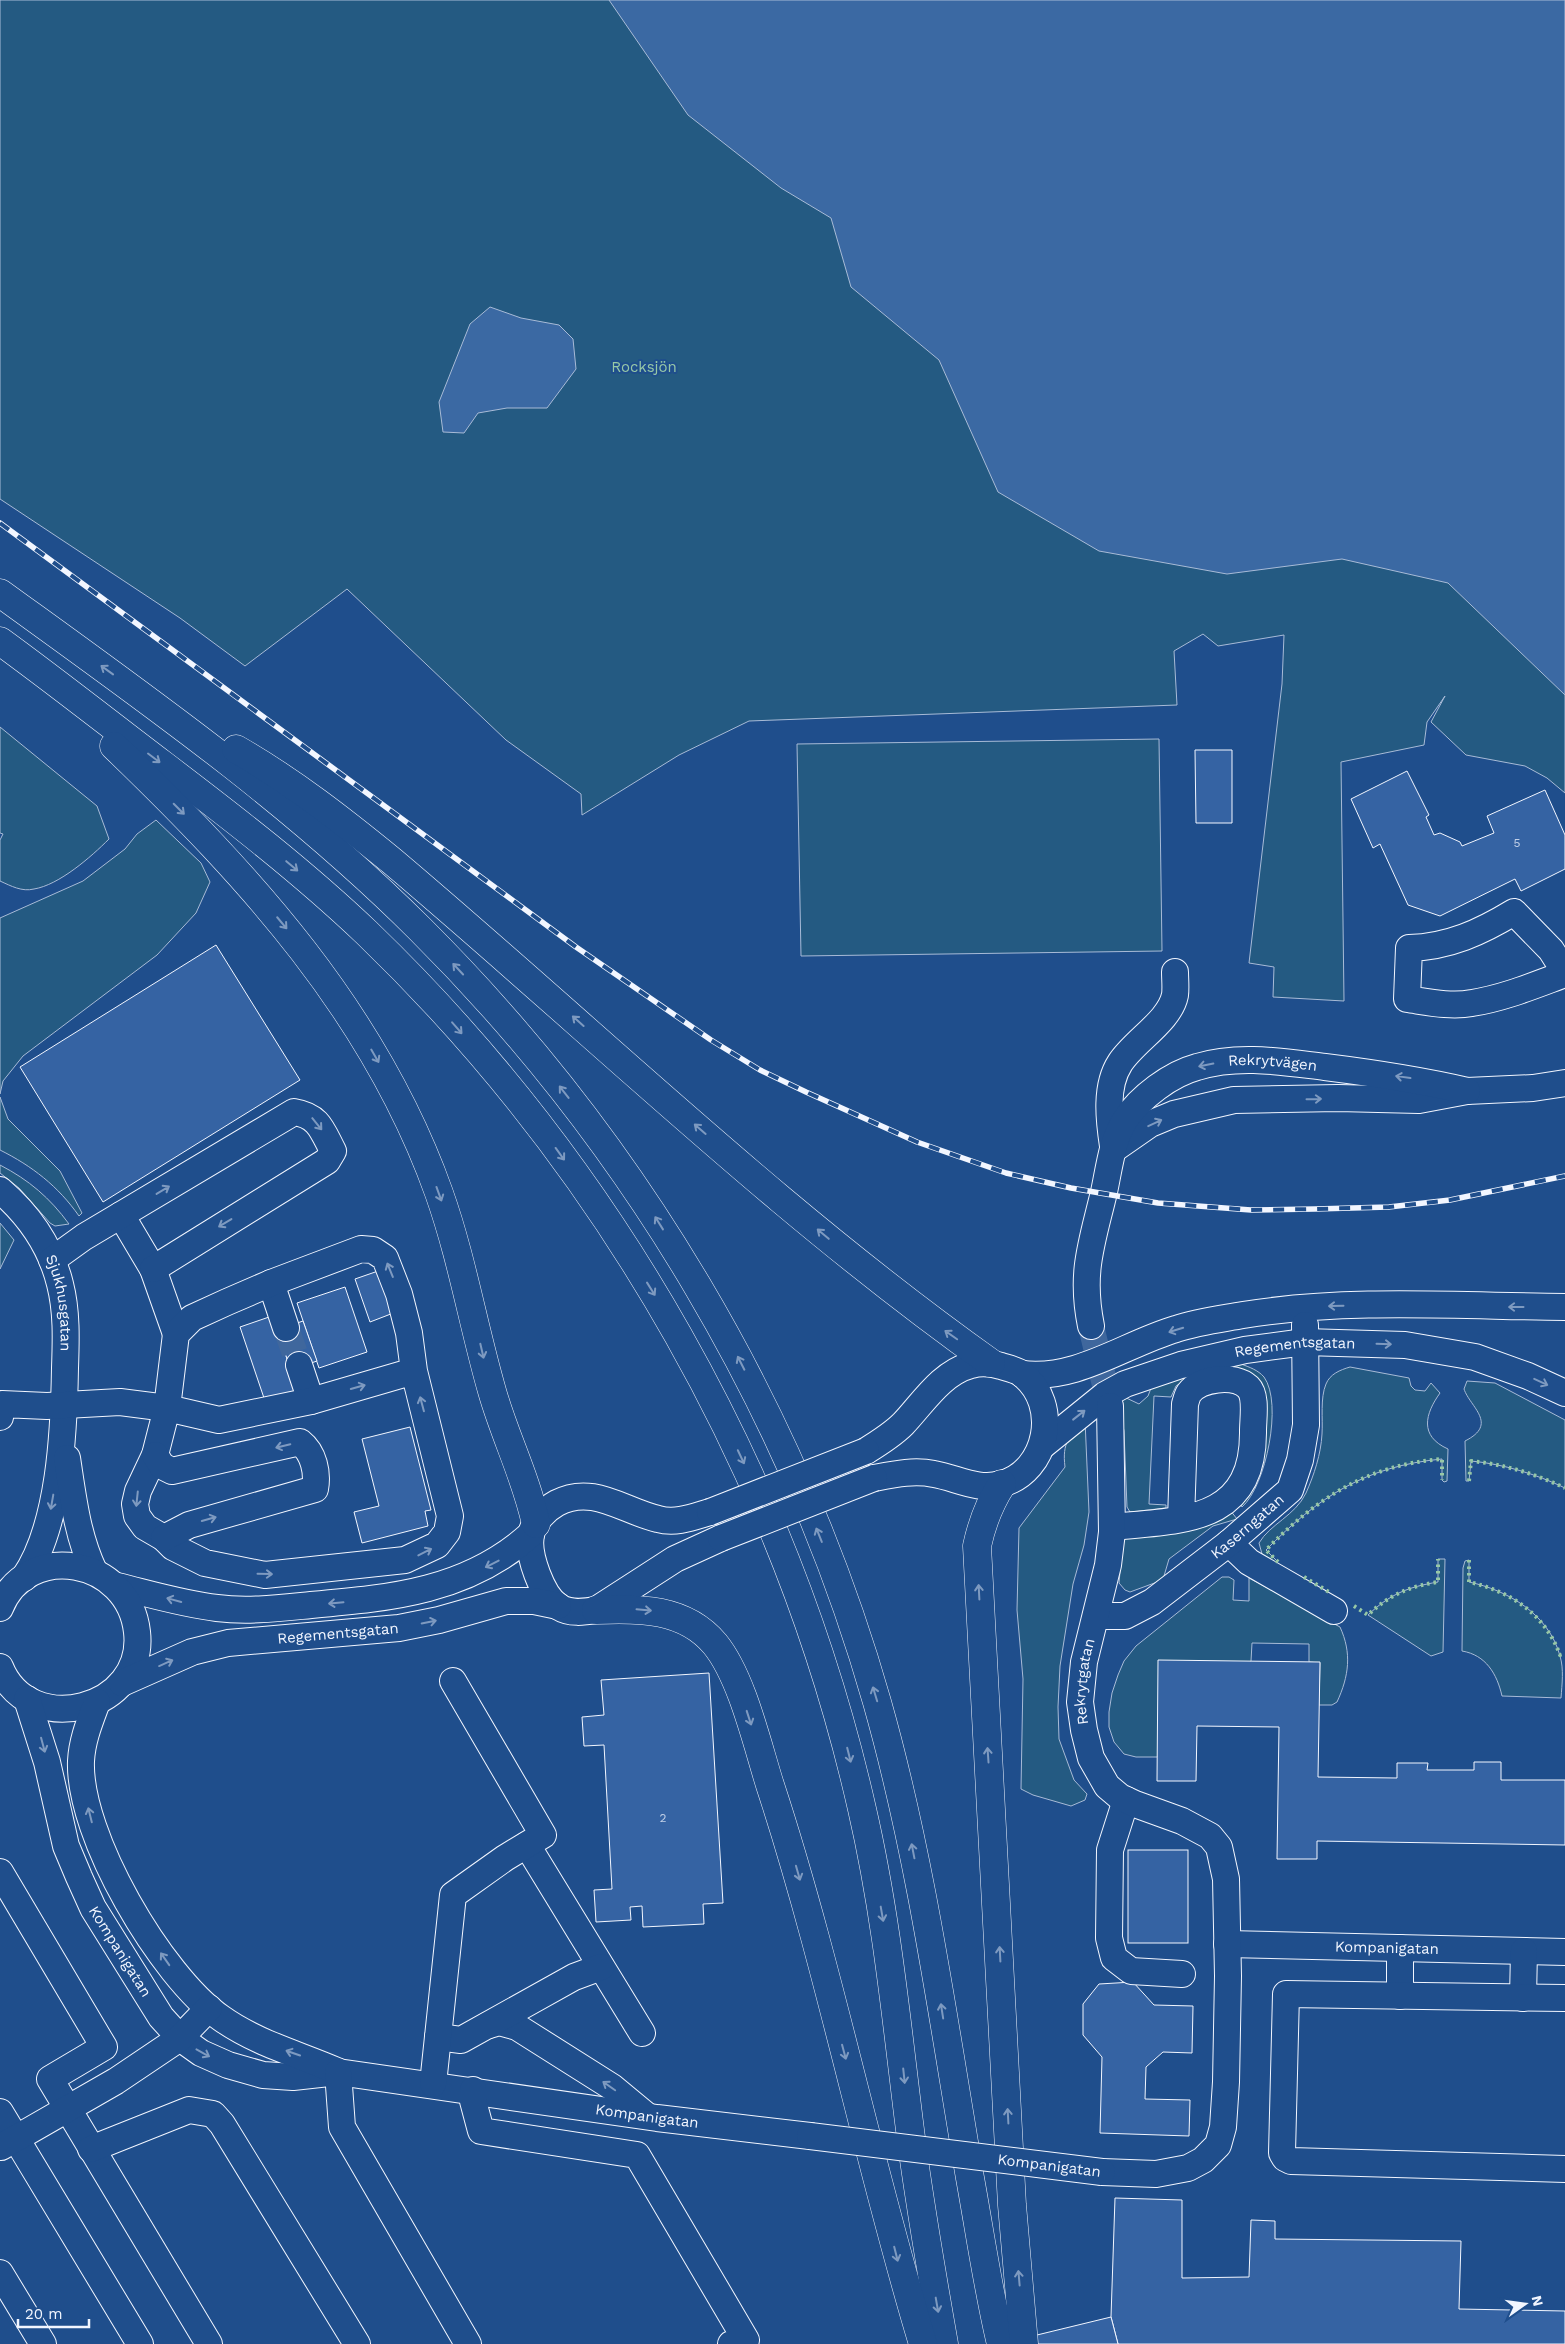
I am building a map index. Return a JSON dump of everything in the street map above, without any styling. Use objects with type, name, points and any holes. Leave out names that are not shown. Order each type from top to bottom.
[{"type":"highway","points":[[0,593],[146,699],[255,783],[376,886],[422,930],[473,985],[554,1079],[644,1198],[736,1353],[790,1464],[838,1580],[878,1703],[920,1885],[977,2219],[1001,2344]]},
{"type":"highway","points":[[9,647],[180,810],[247,882],[319,970],[364,1036],[407,1116],[439,1192],[465,1277],[492,1391],[524,1477],[533,1529]]},
{"type":"highway","points":[[9,647],[254,834],[366,933],[426,993],[488,1063],[561,1155],[604,1215],[682,1341],[720,1413],[768,1517],[809,1624],[847,1748],[862,1809],[882,1915],[925,2240],[944,2344]]},
{"type":"highway","points":[[146,699],[263,764],[351,828],[466,923],[793,1210],[889,1289],[991,1363]]},
{"type":"highway","points":[[1002,1484],[990,1503],[982,1524],[977,1546],[1012,2205],[1024,2344]]},
{"type":"highway","points":[[596,1610],[651,1610],[689,1622],[704,1632],[716,1645],[735,1679],[791,1849],[900,2269],[923,2344]]},
{"type":"street","points":[[1514,912],[1551,950],[1565,973],[1522,989],[1472,1004],[1407,1000],[1409,948],[1426,948],[1454,942],[1485,930],[1514,912]]},
{"type":"street","points":[[1114,1149],[1108,1118],[1114,1077],[1123,1058],[1168,1010],[1175,996],[1175,972]]},
{"type":"street","name":"Rekrytvägen","points":[[1091,1326],[1087,1308],[1086,1267],[1114,1149],[1125,1120],[1143,1100],[1166,1082],[1196,1067],[1225,1061],[1251,1060],[1289,1063],[1418,1080],[1467,1091]]},
{"type":"street","name":"Rekrytvägen","points":[[1114,1149],[1158,1121],[1190,1110],[1234,1100],[1338,1098],[1419,1100],[1467,1091],[1533,1088],[1565,1083]]},
{"type":"street","points":[[52,1260],[79,1240],[121,1214],[294,1112],[309,1114],[321,1128],[332,1151],[327,1162],[153,1269]]},
{"type":"street","name":"Sjukhusgatan","points":[[0,1190],[20,1208],[39,1234],[52,1260],[61,1285],[66,1328],[63,1437],[49,1521],[40,1550],[9,1592]]},
{"type":"street","points":[[121,1214],[153,1269],[176,1334],[166,1408],[155,1455],[138,1491],[135,1504],[138,1516],[145,1527],[164,1538],[173,1548],[205,1563],[266,1576],[390,1563],[421,1554],[437,1545],[448,1532],[450,1516],[414,1372],[409,1333],[399,1294],[385,1258],[373,1250],[361,1249],[271,1283],[192,1318],[176,1334]]},
{"type":"street","points":[[271,1283],[286,1328]]},
{"type":"street","points":[[991,1363],[1022,1374],[1039,1376],[1075,1370],[1177,1328],[1305,1307],[1565,1307]]},
{"type":"street","name":"Kaserngatan","points":[[1096,1616],[1125,1616],[1152,1602],[1229,1544],[1290,1490],[1300,1460],[1306,1425],[1305,1307]]},
{"type":"street","name":"Regementsgatan","points":[[1042,1446],[1105,1395],[1125,1384],[1181,1365],[1245,1350],[1305,1342],[1404,1345],[1476,1357],[1528,1376],[1565,1393]]},
{"type":"street","name":"Regementsgatan","points":[[116,1586],[187,1604],[249,1610],[378,1599],[432,1588],[456,1580],[500,1560],[533,1529],[546,1511],[557,1503],[575,1496],[595,1496],[659,1520],[681,1521],[710,1512],[866,1451],[883,1441],[902,1425],[944,1379],[957,1370],[972,1365],[991,1363]]},
{"type":"street","points":[[299,1365],[311,1401]]},
{"type":"street","points":[[1,1408],[120,1402],[166,1408],[219,1420],[311,1401],[414,1372]]},
{"type":"street","points":[[596,1610],[674,1559],[721,1538],[874,1478],[912,1471],[934,1474],[984,1486],[1002,1484],[1021,1475],[1035,1460],[1042,1446],[1045,1418],[1042,1403],[1022,1374]]},
{"type":"street","points":[[1112,1526],[1182,1519],[1210,1511],[1229,1499],[1243,1483],[1249,1468],[1253,1435],[1253,1396],[1249,1388],[1240,1380],[1228,1379],[1199,1385],[1188,1394],[1186,1404],[1182,1519]]},
{"type":"street","name":"Rekrytgatan","points":[[1110,1406],[1112,1526],[1108,1564],[1084,1662],[1080,1702],[1091,1758],[1107,1786],[1126,1800],[1182,1821],[1210,1836],[1219,1847],[1226,1879],[1227,1944]]},
{"type":"street","name":"Sjukhusgatan","points":[[63,1437],[76,1520],[87,1556],[94,1571]]},
{"type":"street","points":[[155,1455],[162,1466],[172,1471],[300,1442],[308,1448],[317,1478],[315,1489],[189,1525],[164,1538]]},
{"type":"street","points":[[533,1529],[531,1551],[537,1574],[545,1593],[558,1606]]},
{"type":"street","points":[[1229,1544],[1249,1562],[1334,1611]]},
{"type":"street","points":[[9,1592],[46,1568],[70,1565],[94,1571],[116,1586],[127,1600],[135,1616],[138,1634],[131,1668],[122,1683],[97,1702],[74,1709],[50,1708],[10,1684]]},
{"type":"street","name":"Regementsgatan","points":[[122,1683],[192,1652],[228,1643],[399,1628],[439,1620],[506,1601],[534,1601],[567,1610],[583,1612],[596,1610]]},
{"type":"street","points":[[433,2084],[453,1894],[505,1858],[544,1835],[453,1681]]},
{"type":"street","name":"Kompanigatan","points":[[10,1684],[47,1762],[66,1846],[79,1877],[112,1938],[161,2017],[180,2038],[201,2053],[228,2065],[263,2075],[293,2077],[338,2072],[433,2084],[647,2116],[1102,2172],[1156,2174],[1188,2168],[1203,2160],[1218,2145],[1223,2127],[1226,2082],[1227,1944],[1565,1952]]},
{"type":"street","name":"Kompanigatan","points":[[97,1702],[86,1729],[81,1761],[84,1789],[100,1846],[141,1922],[167,1962],[209,2008],[241,2031],[267,2045],[296,2054],[338,2072]]},
{"type":"street","points":[[1126,1800],[1110,1850],[1109,1938],[1114,1958],[1131,1971],[1182,1974]]},
{"type":"street","points":[[527,1845],[642,2033]]},
{"type":"street","points":[[0,1872],[104,2047],[50,2079],[209,2344]]},
{"type":"street","points":[[1400,1948],[1400,1996]]},
{"type":"street","points":[[1523,1998],[1524,1950]]},
{"type":"street","points":[[438,2037],[461,2040],[574,1977],[601,1966]]},
{"type":"street","points":[[1565,1998],[1286,1994],[1282,2153],[1285,2158],[1291,2161],[1565,2169]]},
{"type":"street","points":[[8,2143],[116,2081],[180,2038],[209,2008]]},
{"type":"street","points":[[489,2025],[500,2022],[517,2027],[612,2087],[647,2116]]},
{"type":"street","points":[[338,2072],[342,2127],[468,2344]]},
{"type":"street","points":[[473,2090],[472,2101],[482,2130],[637,2154],[746,2340],[731,2344]]},
{"type":"street","points":[[91,2149],[190,2110],[213,2114],[228,2132],[357,2344]]},
{"type":"street","points":[[0,2112],[8,2143],[140,2344]]},
{"type":"street","points":[[0,2273],[43,2344]]},
{"type":"green space","name":"Rocksjön","points":[[0,0],[1565,0],[1565,793],[1547,778],[1525,766],[1466,755],[1431,722],[1445,696],[1427,722],[1424,745],[1341,762],[1344,1001],[1273,997],[1274,967],[1249,963],[1282,684],[1284,635],[1218,646],[1203,634],[1174,651],[1177,705],[749,721],[679,755],[582,815],[581,794],[506,740],[347,589],[245,666],[180,618],[0,499]]},
{"type":"green space","points":[[0,727],[97,806],[109,839],[84,862],[64,876],[54,882],[30,890],[12,887],[0,881],[0,840],[3,834],[0,833]]},
{"type":"green space","points":[[1159,739],[1162,951],[801,956],[797,744]]},
{"type":"green space","points":[[156,820],[201,863],[210,882],[196,913],[157,955],[23,1056],[3,1081],[0,1094],[0,918],[83,881],[125,849],[137,834]]},
{"type":"green space","points":[[0,1097],[8,1119],[60,1171],[82,1213],[79,1216],[62,1195],[44,1178],[0,1150]]},
{"type":"green space","points":[[0,1165],[38,1190],[69,1224],[55,1226],[50,1223],[19,1188],[0,1173]]},
{"type":"green space","points":[[0,1223],[14,1240],[0,1269]]},
{"type":"green space","points":[[1241,1364],[1264,1377],[1269,1389],[1272,1405],[1272,1424],[1265,1463],[1251,1496],[1242,1507],[1239,1502],[1257,1391],[1185,1380],[1176,1386],[1171,1397],[1154,1396],[1149,1504],[1166,1505],[1166,1508],[1130,1512],[1127,1507],[1124,1431],[1117,1396],[1120,1395],[1139,1404],[1148,1396],[1153,1383]]},
{"type":"green space","points":[[1350,1367],[1409,1378],[1411,1386],[1415,1390],[1425,1391],[1431,1383],[1440,1393],[1431,1409],[1428,1424],[1432,1438],[1448,1449],[1447,1481],[1444,1482],[1442,1480],[1442,1459],[1390,1469],[1345,1487],[1305,1514],[1266,1550],[1278,1562],[1272,1563],[1262,1554],[1259,1543],[1269,1530],[1296,1508],[1306,1493],[1320,1449],[1322,1402],[1326,1384],[1333,1375]]},
{"type":"green space","points":[[1467,1381],[1495,1383],[1565,1420],[1565,1488],[1519,1470],[1471,1461],[1469,1481],[1466,1481],[1465,1441],[1475,1435],[1480,1428],[1481,1422],[1480,1415],[1464,1389]]},
{"type":"green space","points":[[1085,1420],[1089,1512],[1084,1545],[1073,1584],[1060,1666],[1058,1707],[1059,1739],[1074,1780],[1087,1794],[1085,1800],[1071,1806],[1033,1795],[1021,1789],[1023,1679],[1017,1610],[1019,1528],[1065,1467],[1064,1458],[1068,1440]]},
{"type":"green space","points":[[1230,1510],[1237,1519],[1213,1526],[1169,1559],[1164,1576],[1160,1581],[1130,1592],[1125,1590],[1119,1583],[1123,1539]]},
{"type":"green space","points":[[1438,1559],[1445,1559],[1443,1652],[1431,1656],[1368,1615],[1400,1592],[1438,1582]]},
{"type":"green space","points":[[1469,1560],[1469,1582],[1498,1591],[1512,1598],[1525,1606],[1546,1628],[1560,1656],[1562,1666],[1561,1698],[1502,1696],[1497,1680],[1484,1661],[1462,1651],[1463,1568],[1465,1561]]},
{"type":"green space","points":[[1222,1577],[1229,1577],[1234,1580],[1233,1600],[1249,1601],[1249,1578],[1340,1627],[1346,1646],[1348,1665],[1337,1702],[1332,1705],[1319,1705],[1320,1663],[1309,1662],[1309,1644],[1252,1643],[1251,1661],[1157,1757],[1136,1757],[1124,1754],[1114,1742],[1109,1727],[1109,1712],[1112,1693],[1124,1661],[1136,1646]]},
{"type":"shaded area","points":[[609,0],[1565,0],[1565,695],[1448,583],[1342,559],[1227,574],[1099,551],[998,492],[939,360],[851,287],[831,218],[781,188],[688,115]]},
{"type":"shaded area","points":[[490,307],[521,318],[559,325],[573,339],[576,369],[547,408],[507,408],[478,413],[464,433],[443,432],[439,402],[470,324]]},
{"type":"building","points":[[1195,750],[1232,750],[1232,823],[1196,823]]},
{"type":"building","points":[[1407,771],[1429,815],[1426,817],[1434,835],[1440,833],[1460,842],[1462,846],[1494,833],[1487,816],[1545,790],[1565,835],[1565,869],[1521,891],[1515,879],[1440,916],[1408,905],[1380,844],[1373,848],[1351,799]]},
{"type":"building","points":[[216,945],[300,1080],[103,1202],[20,1067]]},
{"type":"building","points":[[381,1270],[396,1312],[370,1322],[355,1279]]},
{"type":"building","points":[[345,1287],[367,1352],[319,1368],[297,1303]]},
{"type":"building","points":[[272,1316],[298,1390],[265,1401],[240,1327]]},
{"type":"building","points":[[303,1321],[317,1361],[291,1370],[277,1330]]},
{"type":"building","points":[[410,1427],[431,1510],[425,1511],[428,1526],[362,1543],[354,1512],[379,1506],[362,1439]]},
{"type":"building","points":[[1158,1660],[1320,1662],[1318,1777],[1397,1778],[1397,1763],[1428,1763],[1427,1770],[1474,1770],[1474,1762],[1501,1762],[1501,1780],[1565,1780],[1565,1845],[1317,1841],[1317,1859],[1277,1859],[1279,1727],[1197,1726],[1196,1781],[1157,1781]]},
{"type":"building","points":[[709,1673],[723,1903],[703,1904],[704,1924],[643,1927],[642,1906],[630,1907],[631,1920],[596,1922],[594,1890],[612,1889],[604,1745],[584,1746],[582,1717],[604,1715],[601,1680]]},
{"type":"building","points":[[1128,1850],[1188,1850],[1188,1943],[1128,1943]]},
{"type":"building","points":[[1133,1982],[1154,2005],[1193,2006],[1192,2053],[1163,2052],[1146,2067],[1145,2099],[1190,2100],[1189,2136],[1100,2133],[1102,2057],[1083,2035],[1083,2004],[1099,1984]]},
{"type":"building","points":[[1115,2198],[1182,2200],[1182,2278],[1249,2277],[1251,2220],[1275,2221],[1275,2239],[1461,2241],[1459,2309],[1565,2311],[1565,2344],[1118,2344],[1111,2317]]},
{"type":"building","points":[[1111,2317],[1118,2344],[1000,2344]]},
{"type":"tunnel","points":[[1091,1326],[1110,1406]]},
{"type":"tunnel","points":[[286,1328],[299,1365]]},
{"type":"railway","points":[[0,523],[576,947],[711,1040],[760,1070],[917,1142],[1006,1173],[1071,1188],[1158,1203],[1251,1210],[1389,1207],[1450,1200],[1565,1176]]},
{"type":"hedge","points":[[1278,1562],[1266,1550],[1304,1515],[1345,1487],[1390,1468],[1415,1462],[1442,1459],[1442,1480]]},
{"type":"hedge","points":[[1469,1481],[1471,1461],[1519,1470],[1565,1488]]},
{"type":"hedge","points":[[1354,1606],[1368,1615],[1400,1592],[1438,1582],[1438,1559]]},
{"type":"hedge","points":[[1469,1560],[1469,1582],[1498,1591],[1524,1606],[1545,1628],[1560,1655],[1565,1653]]},
{"type":"hedge","points":[[1304,1577],[1329,1592]]}]
